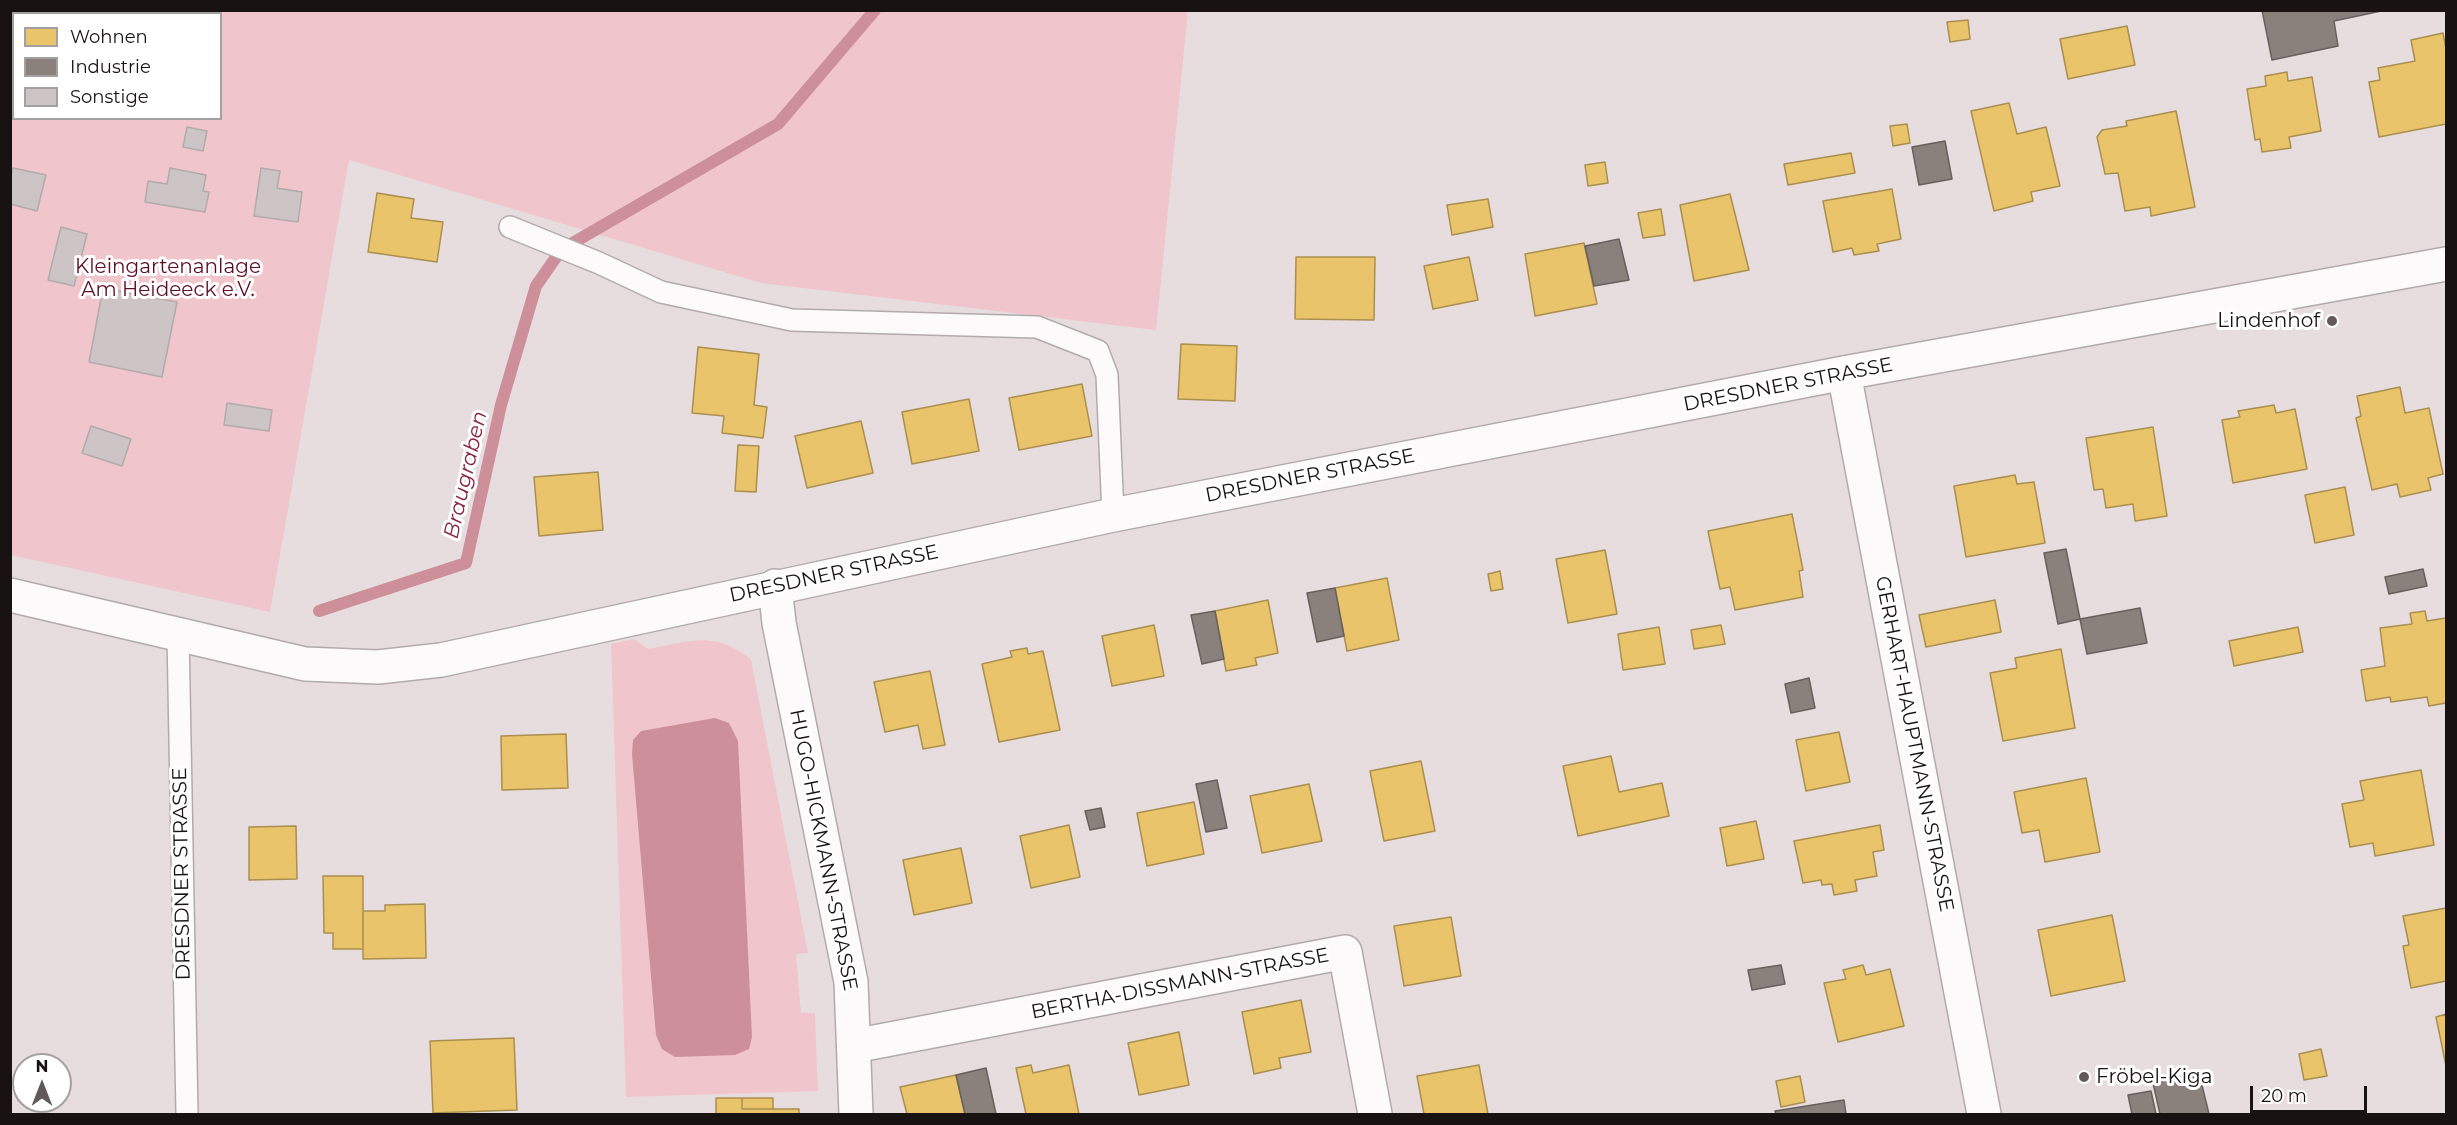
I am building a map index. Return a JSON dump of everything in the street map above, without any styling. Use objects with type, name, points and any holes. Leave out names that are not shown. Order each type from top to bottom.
[{"type":"main road","name":"DRESDNER STRASSE","points":[[10,595],[305,663],[378,667],[441,660],[775,586],[1113,515],[1844,373],[2446,264]]},
{"type":"main road","name":"GERHART-HAUPTMANN-STRASSE","points":[[1844,373],[1984,1114]]},
{"type":"main road","name":"HUGO-HICKMANN-STRASSE","points":[[775,586],[779,623],[851,981],[856,1114]]},
{"type":"main road","name":"BERTHA-DISSMANN-STRASSE","points":[[854,1046],[1345,952],[1375,1114]]},
{"type":"lane","points":[[510,227],[600,263],[661,292],[792,320],[1037,327],[1098,351],[1107,375],[1113,515]]},
{"type":"lane","name":"DRESDNER STRASSE","points":[[178,634],[188,1114]]},
{"type":"green space","name":"Kleingartenanlage Am Heideeck e.V.","points":[[11,11],[1188,11],[1156,330],[761,283],[349,160],[270,612],[11,555]]},
{"type":"green space","points":[[634,639],[648,649],[690,641],[714,641],[726,644],[751,660],[808,953],[796,954],[801,1013],[815,1013],[818,1091],[626,1097],[611,644]]},
{"type":"shaded area","points":[[715,718],[729,723],[738,741],[752,1037],[749,1049],[735,1055],[675,1057],[662,1049],[656,1035],[632,754],[633,740],[641,731]]},
{"type":"building: Wohnen","points":[[1968,20],[1970,39],[1950,42],[1947,22]]},
{"type":"building: Wohnen","points":[[2127,26],[2135,65],[2068,79],[2060,39]]},
{"type":"building: Wohnen","points":[[2443,33],[2446,49],[2446,124],[2379,137],[2369,82],[2380,80],[2378,68],[2415,61],[2411,40]]},
{"type":"building: Wohnen","points":[[2287,72],[2288,81],[2312,77],[2321,131],[2289,137],[2291,148],[2262,152],[2260,139],[2255,140],[2247,89],[2266,86],[2265,76]]},
{"type":"building: Wohnen","points":[[2009,103],[2017,134],[2046,127],[2060,186],[2031,192],[2033,201],[1994,211],[1971,111]]},
{"type":"building: Wohnen","points":[[2176,111],[2195,207],[2151,216],[2150,207],[2125,211],[2118,173],[2105,174],[2097,137],[2102,130],[2127,126],[2126,121]]},
{"type":"building: Wohnen","points":[[1907,124],[1910,143],[1893,146],[1890,126]]},
{"type":"building: Wohnen","points":[[1851,153],[1855,173],[1788,185],[1784,164]]},
{"type":"building: Wohnen","points":[[1605,162],[1608,183],[1588,186],[1585,165]]},
{"type":"building: Wohnen","points":[[1892,189],[1901,239],[1877,244],[1879,251],[1854,255],[1852,248],[1833,252],[1823,201]]},
{"type":"building: Wohnen","points":[[377,193],[414,199],[411,218],[443,222],[437,262],[368,252]]},
{"type":"building: Wohnen","points":[[1730,194],[1749,270],[1694,281],[1680,205]]},
{"type":"building: Wohnen","points":[[1488,199],[1493,227],[1452,235],[1447,205]]},
{"type":"building: Wohnen","points":[[1661,209],[1665,235],[1643,238],[1638,213]]},
{"type":"building: Wohnen","points":[[1584,243],[1597,304],[1535,316],[1525,254]]},
{"type":"building: Wohnen","points":[[1296,257],[1375,257],[1374,320],[1295,319]]},
{"type":"building: Wohnen","points":[[1469,257],[1478,300],[1433,309],[1424,266]]},
{"type":"building: Wohnen","points":[[1181,344],[1237,346],[1235,401],[1178,399]]},
{"type":"building: Wohnen","points":[[698,347],[759,354],[754,405],[767,407],[763,438],[722,433],[724,416],[692,413]]},
{"type":"building: Wohnen","points":[[1082,384],[1092,436],[1019,450],[1009,398]]},
{"type":"building: Wohnen","points":[[2400,387],[2405,413],[2429,408],[2443,474],[2428,478],[2431,490],[2400,497],[2397,484],[2372,490],[2356,418],[2361,416],[2357,396]]},
{"type":"building: Wohnen","points":[[969,399],[979,451],[912,464],[902,412]]},
{"type":"building: Wohnen","points":[[2274,405],[2276,413],[2295,409],[2307,469],[2233,483],[2222,420],[2240,417],[2238,411]]},
{"type":"building: Wohnen","points":[[861,421],[873,473],[807,488],[795,436]]},
{"type":"building: Wohnen","points":[[2153,427],[2167,516],[2135,521],[2133,504],[2106,508],[2103,489],[2094,490],[2086,438]]},
{"type":"building: Wohnen","points":[[738,445],[759,446],[756,492],[735,491]]},
{"type":"building: Wohnen","points":[[598,472],[603,530],[539,536],[534,477]]},
{"type":"building: Wohnen","points":[[2015,475],[2017,484],[2034,482],[2045,543],[1966,557],[1954,486]]},
{"type":"building: Wohnen","points":[[2345,487],[2354,535],[2315,543],[2305,495]]},
{"type":"building: Wohnen","points":[[1792,514],[1803,570],[1799,571],[1803,597],[1735,610],[1730,587],[1720,589],[1708,531]]},
{"type":"building: Wohnen","points":[[1605,550],[1617,614],[1568,623],[1556,559]]},
{"type":"building: Wohnen","points":[[1500,571],[1503,589],[1491,591],[1488,574]]},
{"type":"building: Wohnen","points":[[1387,578],[1399,640],[1347,651],[1335,588]]},
{"type":"building: Wohnen","points":[[1268,600],[1278,653],[1255,658],[1257,665],[1226,671],[1215,611]]},
{"type":"building: Wohnen","points":[[1995,600],[2001,632],[1926,647],[1919,615]]},
{"type":"building: Wohnen","points":[[2425,611],[2427,621],[2446,618],[2446,703],[2429,706],[2427,697],[2391,702],[2390,697],[2366,701],[2361,670],[2385,666],[2380,628],[2412,624],[2410,613]]},
{"type":"building: Wohnen","points":[[1154,625],[1164,676],[1112,686],[1102,636]]},
{"type":"building: Wohnen","points":[[1721,625],[1725,644],[1694,649],[1691,630]]},
{"type":"building: Wohnen","points":[[1659,627],[1665,664],[1623,670],[1618,634]]},
{"type":"building: Wohnen","points":[[2298,627],[2303,652],[2234,666],[2229,641]]},
{"type":"building: Wohnen","points":[[1027,648],[1028,654],[1043,651],[1060,730],[999,742],[982,664],[1012,657],[1010,651]]},
{"type":"building: Wohnen","points":[[2061,649],[2075,728],[2003,741],[1990,673],[2017,668],[2015,658]]},
{"type":"building: Wohnen","points":[[930,671],[945,745],[923,749],[918,725],[885,732],[874,682]]},
{"type":"building: Wohnen","points":[[1839,732],[1850,782],[1806,791],[1796,740]]},
{"type":"building: Wohnen","points":[[566,734],[568,788],[502,790],[501,736]]},
{"type":"building: Wohnen","points":[[1611,756],[1619,792],[1662,783],[1669,816],[1578,836],[1563,766]]},
{"type":"building: Wohnen","points":[[1421,761],[1435,831],[1384,841],[1370,771]]},
{"type":"building: Wohnen","points":[[2421,770],[2434,845],[2375,856],[2373,843],[2350,847],[2342,804],[2364,800],[2360,781]]},
{"type":"building: Wohnen","points":[[2086,778],[2100,852],[2045,862],[2039,830],[2022,833],[2014,792]]},
{"type":"building: Wohnen","points":[[1309,784],[1322,841],[1262,853],[1250,796]]},
{"type":"building: Wohnen","points":[[1194,802],[1204,854],[1147,866],[1137,813]]},
{"type":"building: Wohnen","points":[[1756,821],[1764,859],[1727,866],[1720,828]]},
{"type":"building: Wohnen","points":[[1069,825],[1080,877],[1031,888],[1020,836]]},
{"type":"building: Wohnen","points":[[1880,825],[1884,850],[1873,852],[1877,876],[1855,880],[1857,891],[1834,895],[1832,884],[1822,885],[1821,880],[1803,883],[1794,841]]},
{"type":"building: Wohnen","points":[[296,826],[297,879],[249,880],[249,827]]},
{"type":"building: Wohnen","points":[[961,848],[972,903],[914,915],[903,860]]},
{"type":"building: Wohnen","points":[[323,876],[363,876],[363,949],[333,949],[333,933],[324,933]]},
{"type":"building: Wohnen","points":[[425,904],[426,958],[363,959],[363,911],[385,911],[385,905]]},
{"type":"building: Wohnen","points":[[2446,908],[2446,981],[2411,988],[2403,946],[2409,945],[2403,916]]},
{"type":"building: Wohnen","points":[[2112,915],[2125,981],[2051,996],[2038,930]]},
{"type":"building: Wohnen","points":[[1451,917],[1461,976],[1404,986],[1394,926]]},
{"type":"building: Wohnen","points":[[1863,965],[1866,975],[1890,969],[1904,1026],[1838,1042],[1824,983],[1846,979],[1843,970]]},
{"type":"building: Wohnen","points":[[1301,1000],[1311,1052],[1279,1058],[1281,1068],[1254,1074],[1242,1012]]},
{"type":"building: Wohnen","points":[[2446,1014],[2446,1066],[2436,1017]]},
{"type":"building: Wohnen","points":[[1179,1032],[1189,1085],[1139,1095],[1128,1043]]},
{"type":"building: Wohnen","points":[[514,1038],[517,1110],[433,1113],[430,1041]]},
{"type":"building: Wohnen","points":[[2321,1049],[2327,1076],[2304,1080],[2299,1054]]},
{"type":"building: Wohnen","points":[[1031,1065],[1033,1073],[1069,1065],[1079,1114],[1026,1114],[1016,1068]]},
{"type":"building: Wohnen","points":[[1479,1065],[1488,1114],[1424,1114],[1417,1076]]},
{"type":"building: Wohnen","points":[[956,1075],[965,1114],[907,1114],[900,1087]]},
{"type":"building: Wohnen","points":[[1800,1076],[1805,1102],[1781,1107],[1776,1081]]},
{"type":"building: Wohnen","points":[[716,1098],[742,1098],[742,1109],[799,1109],[799,1114],[716,1114]]},
{"type":"building: Wohnen","points":[[742,1098],[773,1098],[773,1109],[742,1109]]},
{"type":"building: Industrie","points":[[2262,10],[2386,10],[2334,21],[2338,46],[2272,60]]},
{"type":"building: Industrie","points":[[1945,141],[1952,179],[1919,185],[1912,147]]},
{"type":"building: Industrie","points":[[1619,239],[1629,280],[1594,286],[1585,246]]},
{"type":"building: Industrie","points":[[2066,549],[2080,619],[2058,624],[2044,553]]},
{"type":"building: Industrie","points":[[2423,569],[2427,586],[2389,594],[2385,577]]},
{"type":"building: Industrie","points":[[1335,588],[1344,636],[1317,642],[1307,593]]},
{"type":"building: Industrie","points":[[2140,608],[2147,643],[2087,654],[2080,619]]},
{"type":"building: Industrie","points":[[1215,611],[1224,659],[1202,664],[1191,615]]},
{"type":"building: Industrie","points":[[1809,678],[1815,708],[1791,713],[1785,684]]},
{"type":"building: Industrie","points":[[1217,780],[1227,828],[1206,832],[1196,784]]},
{"type":"building: Industrie","points":[[1101,808],[1105,827],[1090,830],[1085,811]]},
{"type":"building: Industrie","points":[[1781,965],[1785,984],[1752,990],[1748,970]]},
{"type":"building: Industrie","points":[[986,1068],[996,1114],[965,1114],[956,1075]]},
{"type":"building: Industrie","points":[[2199,1073],[2209,1114],[2160,1114],[2153,1083]]},
{"type":"building: Industrie","points":[[2151,1091],[2156,1114],[2132,1114],[2128,1095]]},
{"type":"building: Industrie","points":[[1844,1100],[1846,1114],[1776,1114],[1775,1111]]},
{"type":"building: Sonstige","points":[[187,127],[207,131],[203,151],[183,147]]},
{"type":"building: Sonstige","points":[[13,168],[46,175],[37,211],[10,204],[10,179]]},
{"type":"building: Sonstige","points":[[170,168],[206,175],[203,191],[209,192],[205,212],[145,202],[148,181],[167,184]]},
{"type":"building: Sonstige","points":[[261,168],[280,171],[277,188],[302,192],[298,222],[254,216]]},
{"type":"building: Sonstige","points":[[61,227],[87,234],[74,286],[48,280]]},
{"type":"building: Sonstige","points":[[103,288],[177,302],[162,377],[89,362]]},
{"type":"building: Sonstige","points":[[227,403],[272,410],[269,431],[224,425]]},
{"type":"building: Sonstige","points":[[91,426],[131,439],[122,466],[82,453]]},
{"type":"waterway","name":"Braugraben","points":[[571,244],[778,124],[875,10]]},
{"type":"waterway","name":"Braugraben","points":[[319,611],[466,563],[501,405],[536,286],[559,253]]},
{"type":"place","name":"Lindenhof","points":[[2332,321]]},
{"type":"place","name":"Fröbel-Kiga","points":[[2084,1077]]}]
